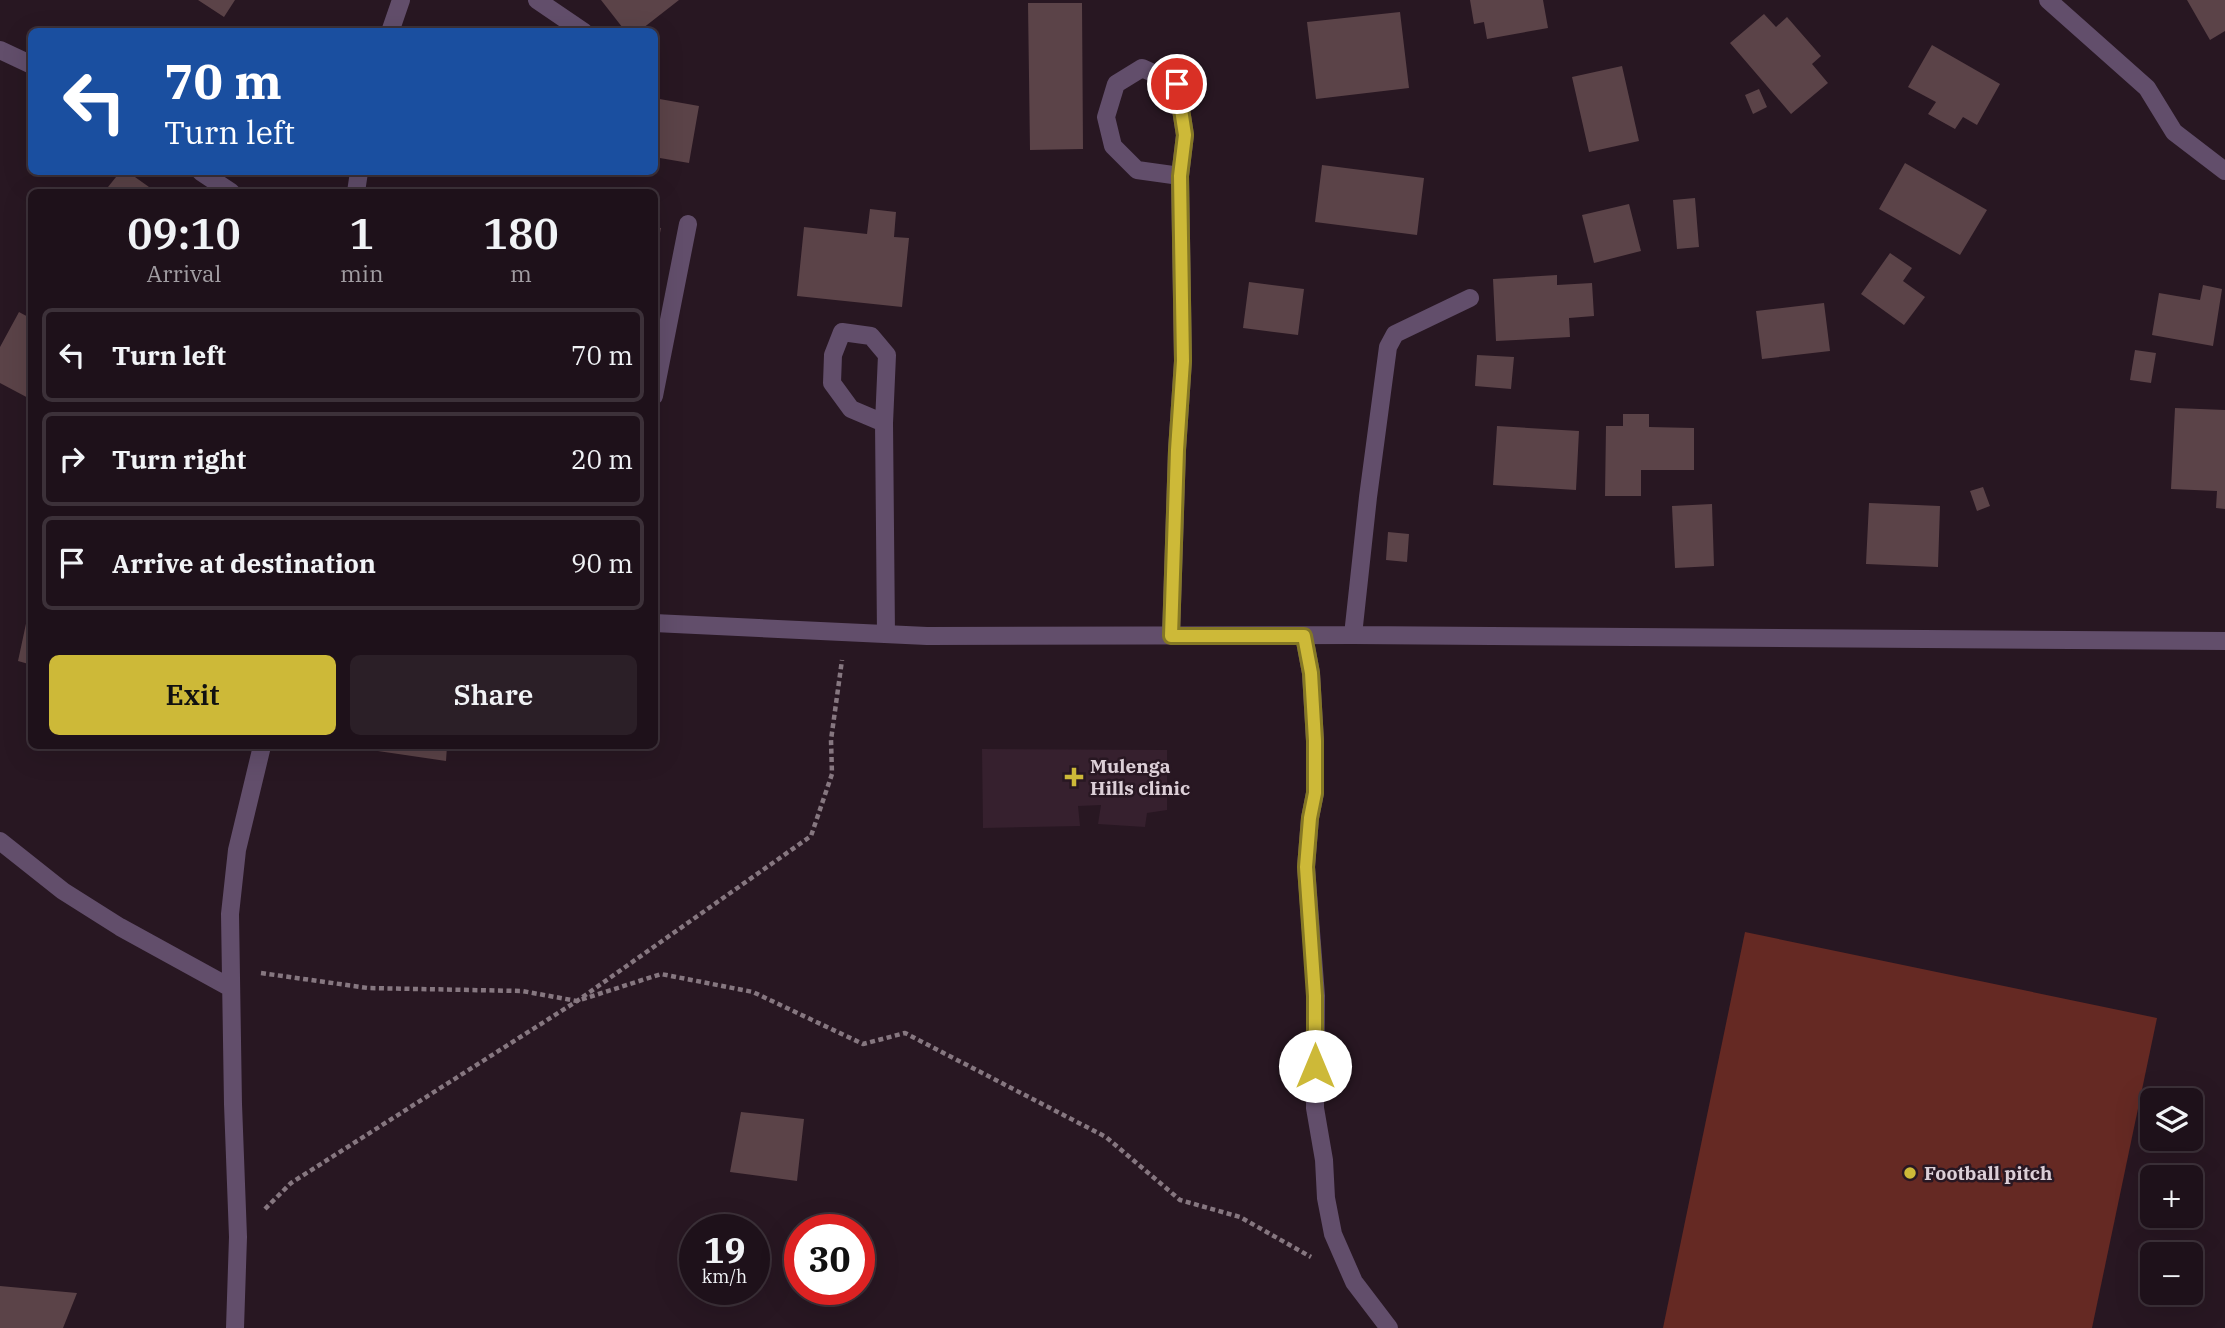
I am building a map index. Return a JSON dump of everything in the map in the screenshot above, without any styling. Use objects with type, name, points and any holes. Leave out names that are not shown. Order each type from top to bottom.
[{"type":"street","points":[[391,28],[401,0]]},
{"type":"street","points":[[537,0],[578,28]]},
{"type":"street","points":[[2048,0],[2147,88],[2174,132],[2225,171]]},
{"type":"street","points":[[0,50],[28,63]]},
{"type":"street","points":[[1171,636],[1177,450],[1183,361],[1180,176],[1185,135],[1177,84],[1142,68],[1116,84],[1107,117],[1113,146],[1137,170],[1180,176]]},
{"type":"street","points":[[206,175],[226,189]]},
{"type":"street","points":[[658,376],[688,224]]},
{"type":"street","points":[[1353,635],[1388,347],[1395,334],[1470,298]]},
{"type":"street","points":[[884,423],[851,409],[832,383],[833,355],[842,332],[871,336],[887,355],[884,423],[886,634]]},
{"type":"street","points":[[658,623],[927,636],[1353,635],[2225,641]]},
{"type":"street","points":[[1304,636],[1311,673],[1315,741],[1315,793],[1306,867],[1315,996],[1315,1108],[1324,1160],[1326,1198],[1333,1234],[1354,1282],[1389,1328]]},
{"type":"street","points":[[235,1328],[238,1237],[230,914],[237,850],[261,749]]},
{"type":"street","points":[[0,841],[63,891],[120,927],[231,988]]},
{"type":"path","points":[[238,1237],[291,1183],[577,1001],[811,836],[832,774],[831,740],[846,632]]},
{"type":"path","points":[[231,988],[253,972],[368,988],[522,991],[577,1001],[660,974],[752,992],[863,1044],[905,1033],[1106,1137],[1180,1200],[1240,1217],[1354,1282]]},
{"type":"shaded area","name":"Mulenga Hills clinic","points":[[982,749],[1167,750],[1167,810],[1147,813],[1145,827],[1098,824],[1101,805],[1078,806],[1080,826],[983,828]]},
{"type":"shaded area","name":"Football pitch","points":[[1745,932],[2157,1018],[2142,1088],[2140,1088],[2140,1099],[2092,1328],[1663,1328]]},
{"type":"building","points":[[198,0],[235,0],[224,17]]},
{"type":"building","points":[[601,0],[679,0],[643,28],[623,28]]},
{"type":"building","points":[[1470,0],[1543,0],[1548,28],[1487,39],[1484,22],[1474,24]]},
{"type":"building","points":[[2187,0],[2225,0],[2225,31],[2210,40]]},
{"type":"building","points":[[1028,3],[1082,3],[1083,149],[1030,150]]},
{"type":"building","points":[[1400,12],[1409,88],[1316,99],[1307,22]]},
{"type":"building","points":[[1764,14],[1776,27],[1787,17],[1821,56],[1812,64],[1828,83],[1791,114],[1730,43]]},
{"type":"building","points":[[1932,45],[2000,84],[1977,125],[1963,117],[1955,129],[1928,114],[1936,102],[1908,87]]},
{"type":"building","points":[[1622,66],[1639,141],[1589,152],[1572,77]]},
{"type":"building","points":[[1759,89],[1767,107],[1753,114],[1745,95]]},
{"type":"building","points":[[658,99],[699,106],[689,163],[658,158]]},
{"type":"building","points":[[1905,163],[1987,210],[1960,255],[1879,209]]},
{"type":"building","points":[[1322,165],[1424,178],[1417,235],[1315,222]]},
{"type":"building","points":[[118,175],[132,175],[152,189],[106,189]]},
{"type":"building","points":[[1695,198],[1699,247],[1677,249],[1673,200]]},
{"type":"building","points":[[1629,204],[1641,251],[1594,263],[1582,215]]},
{"type":"building","points":[[870,209],[896,212],[894,237],[909,238],[902,307],[797,296],[804,227],[867,234]]},
{"type":"building","points":[[1890,253],[1912,268],[1903,281],[1925,297],[1904,325],[1861,294]]},
{"type":"building","points":[[1557,275],[1557,285],[1592,283],[1594,316],[1569,318],[1570,337],[1496,341],[1493,279]]},
{"type":"building","points":[[1249,282],[1304,289],[1298,335],[1243,328]]},
{"type":"building","points":[[2203,285],[2222,289],[2213,346],[2152,335],[2159,293],[2200,300]]},
{"type":"building","points":[[1824,303],[1830,351],[1762,359],[1756,311]]},
{"type":"building","points":[[19,312],[28,317],[28,398],[0,383],[0,347]]},
{"type":"building","points":[[2135,350],[2156,353],[2151,383],[2130,380]]},
{"type":"building","points":[[1477,355],[1514,357],[1511,389],[1475,386]]},
{"type":"building","points":[[2175,408],[2225,410],[2225,509],[2216,508],[2217,491],[2171,489]]},
{"type":"building","points":[[1623,414],[1649,414],[1649,427],[1694,428],[1694,470],[1641,470],[1641,496],[1605,496],[1606,426],[1623,426]]},
{"type":"building","points":[[1497,426],[1579,431],[1576,490],[1493,485]]},
{"type":"building","points":[[1983,487],[1990,506],[1977,511],[1970,491]]},
{"type":"building","points":[[1869,503],[1940,506],[1938,567],[1866,564]]},
{"type":"building","points":[[1712,504],[1714,566],[1675,568],[1672,506]]},
{"type":"building","points":[[1388,532],[1409,534],[1407,562],[1386,560]]},
{"type":"building","points":[[28,614],[28,664],[18,661]]},
{"type":"building","points":[[371,749],[447,749],[446,761]]},
{"type":"building","points":[[741,1112],[804,1119],[797,1181],[730,1172]]},
{"type":"building","points":[[0,1286],[77,1293],[63,1328],[0,1328]]},
{"type":"place","name":"Mulenga Hills clinic","points":[[1074,777]]},
{"type":"place","name":"Football pitch","points":[[1910,1173]]},
{"type":"route","points":[[1177,84],[1185,135],[1180,176],[1183,361],[1177,450],[1171,636],[1304,636],[1311,673],[1315,741],[1315,793],[1306,867],[1315,996],[1315,1066]]}]
